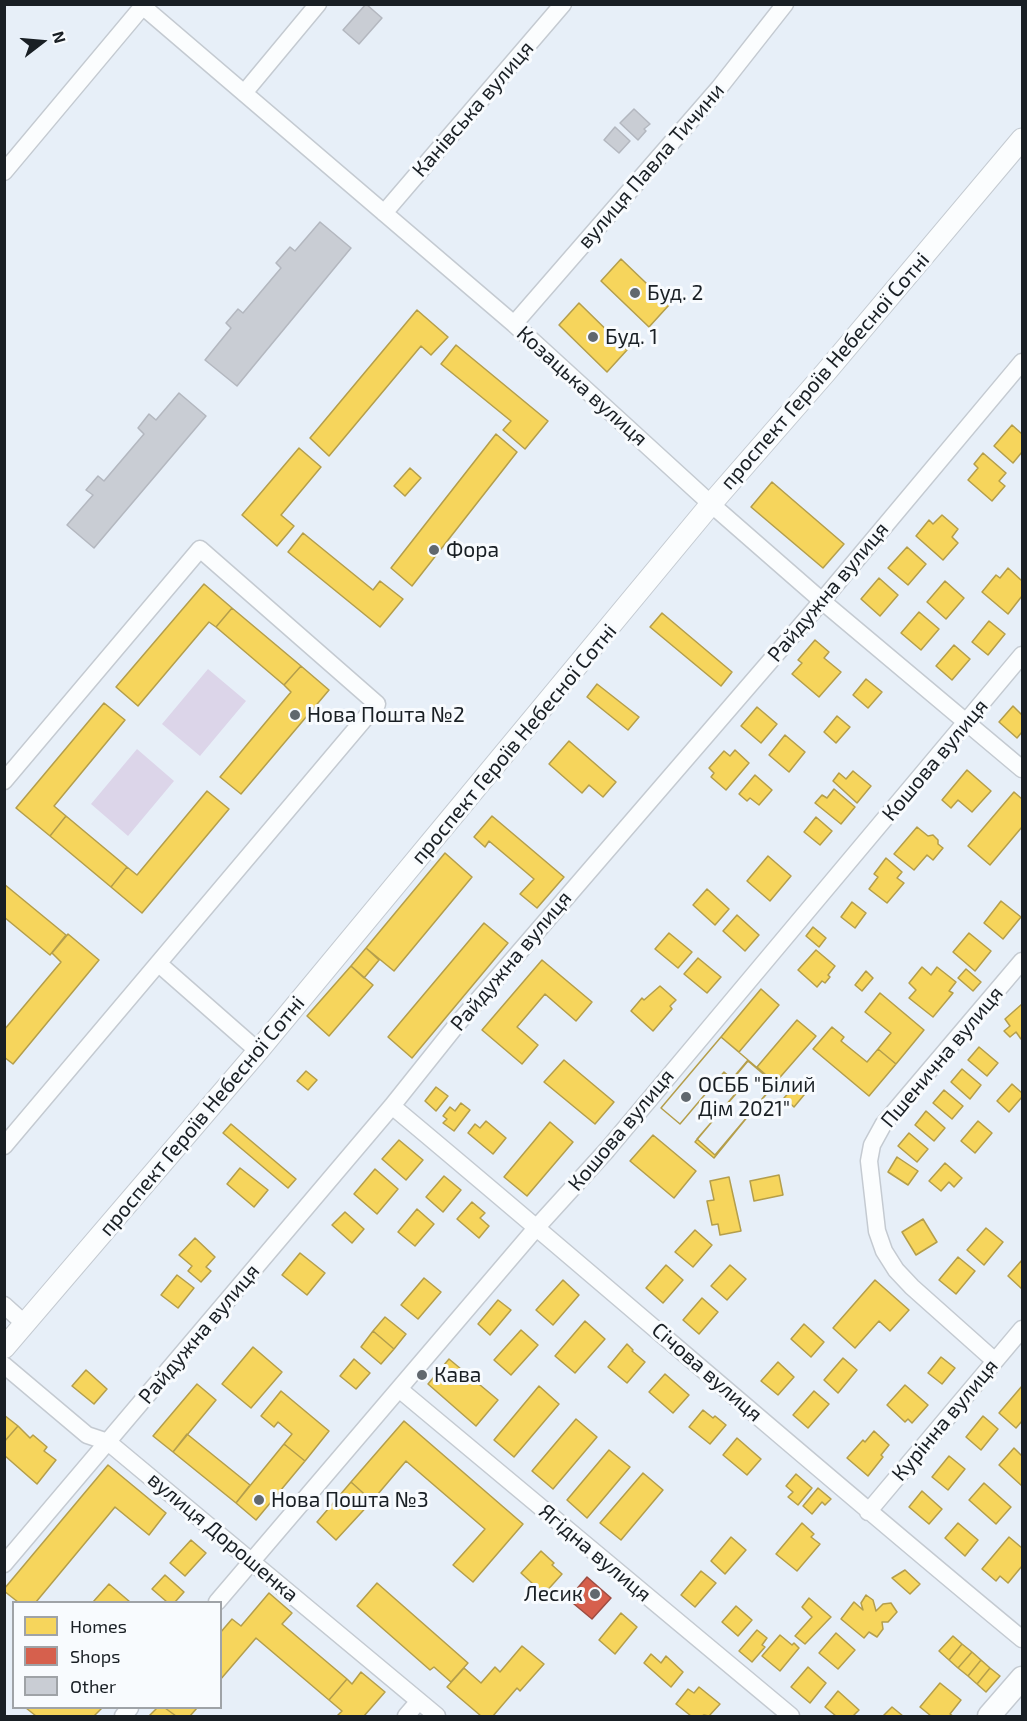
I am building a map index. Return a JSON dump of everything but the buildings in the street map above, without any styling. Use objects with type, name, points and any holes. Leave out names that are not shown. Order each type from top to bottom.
[{"type":"main road","points":[[989,1716],[1023,1678]]},
{"type":"street","points":[[244,93],[318,4]]},
{"type":"street","name":"Канівська вулиця","points":[[384,213],[563,4]]},
{"type":"street","name":"вулиця Павла Тичини","points":[[514,324],[719,88],[785,4]]},
{"type":"street","points":[[4,172],[142,5]]},
{"type":"street","name":"Козацька вулиця","points":[[142,5],[514,324],[609,421],[711,504],[822,601],[1023,770]]},
{"type":"street","name":"проспект Героїв Небесної Сотні","points":[[4,1348],[258,1051],[711,504],[1023,139]]},
{"type":"street","name":"Райдужна вулиця","points":[[4,1564],[392,1106],[527,942],[822,601],[1023,362]]},
{"type":"street","points":[[4,781],[200,549],[377,704],[4,1146]]},
{"type":"street","name":"Кошова вулиця","points":[[218,1601],[537,1227],[607,1150],[1023,655]]},
{"type":"street","name":"Пшенична вулиця","points":[[995,1361],[912,1287],[896,1270],[884,1251],[877,1231],[869,1161],[872,1145],[883,1125],[1023,961]]},
{"type":"street","points":[[159,964],[258,1051]]},
{"type":"street","name":"Січова вулиця","points":[[392,1106],[537,1227],[868,1512],[1023,1639]]},
{"type":"street","points":[[4,1305],[25,1324]]},
{"type":"street","name":"Курінна вулиця","points":[[868,1512],[1023,1329]]},
{"type":"street","name":"вулиця Дорошенка","points":[[4,1365],[87,1435],[108,1442],[437,1716]]},
{"type":"street","name":"Ягідна вулиця","points":[[399,1389],[791,1716]]},
{"type":"street","points":[[406,1716],[419,1701]]},
{"type":"shaded area","points":[[208,669],[246,701],[200,756],[162,724]]},
{"type":"shaded area","points":[[137,749],[174,781],[128,836],[91,804]]},
{"type":"place","name":"Буд. 2","points":[[635,293]]},
{"type":"place","name":"Буд. 1","points":[[593,337]]},
{"type":"place","name":"Фора","points":[[434,550]]},
{"type":"place","name":"Нова Пошта №2","points":[[295,715]]},
{"type":"place","name":"ОСББ \"Білий Дім 2021\"","points":[[686,1097]]},
{"type":"place","name":"Кава","points":[[422,1375]]},
{"type":"place","name":"Нова Пошта №3","points":[[259,1500]]},
{"type":"place","name":"Лесик","points":[[595,1594]]}]
